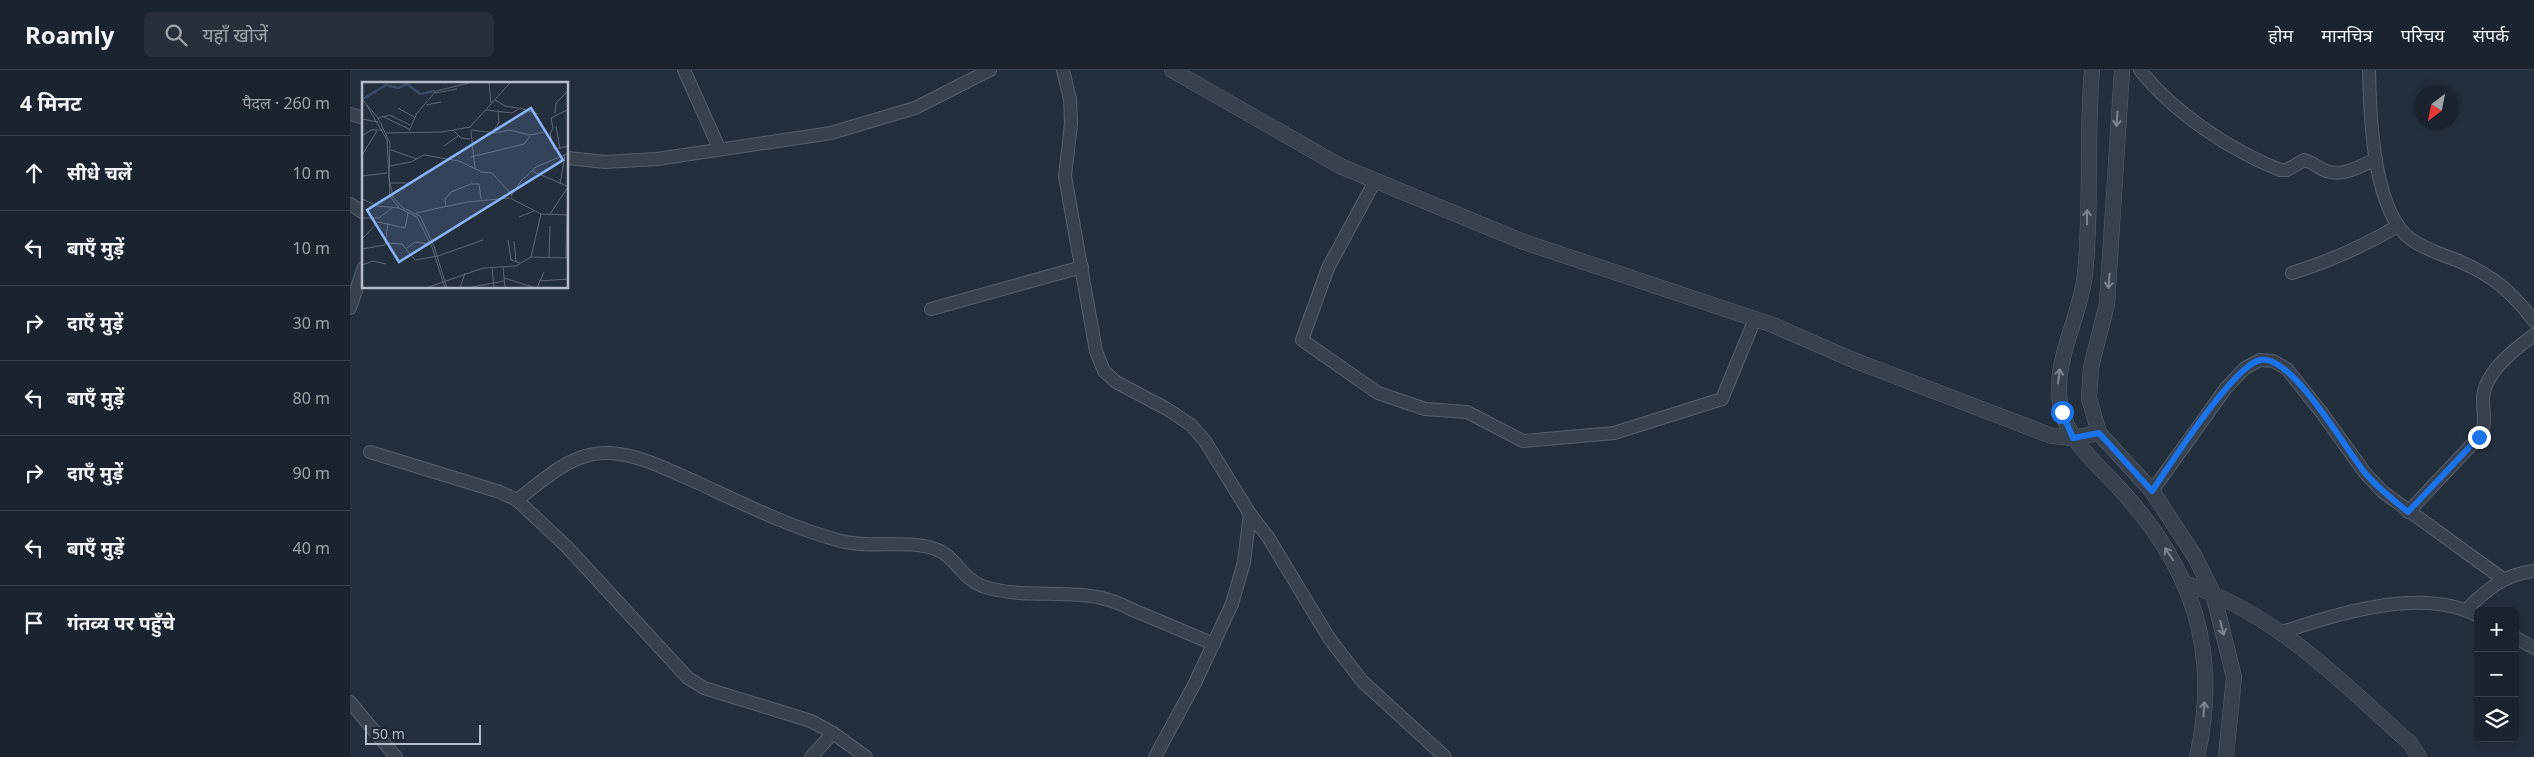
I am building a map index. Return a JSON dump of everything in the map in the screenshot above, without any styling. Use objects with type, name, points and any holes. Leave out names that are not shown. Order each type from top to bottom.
[{"type":"street","points":[[684,70],[719,148]]},
{"type":"street","points":[[569,158],[605,162],[648,160],[719,148],[831,133],[884,119],[915,108],[990,70]]},
{"type":"street","points":[[1063,70],[1070,99],[1071,124],[1065,176],[1096,352],[1104,371],[1116,382],[1167,409],[1190,425],[1205,441],[1250,514],[1268,537],[1329,638],[1362,681],[1445,757]]},
{"type":"street","points":[[1172,70],[1340,166],[1524,242],[1755,319],[1853,360],[2052,436],[2073,438],[2099,433]]},
{"type":"street","points":[[2092,70],[2088,113],[2085,275],[2078,309],[2062,359],[2058,388],[2062,412],[2073,438],[2140,510],[2176,564],[2184,583],[2198,621],[2207,673],[2203,730],[2197,757]]},
{"type":"street","points":[[2122,70],[2107,304],[2090,375],[2089,398],[2099,433],[2152,491],[2194,555],[2213,593],[2234,677],[2226,757]]},
{"type":"street","points":[[2140,70],[2153,86],[2182,113],[2221,139],[2280,170],[2287,170],[2304,160],[2312,162],[2326,171],[2344,172],[2376,159]]},
{"type":"street","points":[[2369,70],[2371,129],[2376,159],[2382,190],[2398,226],[2410,239],[2427,249],[2494,278],[2519,301],[2534,320]]},
{"type":"street","points":[[1375,180],[1328,268],[1302,340],[1378,393],[1425,409],[1468,412],[1523,441],[1614,433],[1722,399],[1755,319]]},
{"type":"street","points":[[350,204],[362,213]]},
{"type":"street","points":[[2292,273],[2356,249],[2398,226]]},
{"type":"street","points":[[931,309],[1082,267]]},
{"type":"street","points":[[350,308],[362,273]]},
{"type":"street","points":[[2408,512],[2479,437],[2484,428],[2483,398],[2490,379],[2513,351],[2534,335]]},
{"type":"street","points":[[2152,491],[2226,388],[2245,368],[2260,360],[2274,361],[2287,369],[2322,413],[2365,473],[2383,492],[2408,512],[2476,558],[2502,579]]},
{"type":"street","points":[[370,452],[500,492],[517,500],[567,547],[673,664],[688,678],[704,688],[812,721],[833,733],[866,757]]},
{"type":"street","points":[[517,500],[568,462],[588,455],[607,452],[625,454],[674,472],[798,526],[842,541],[875,546],[920,546],[937,549],[946,555],[966,578],[981,586],[1013,594],[1085,596],[1109,600],[1214,644]]},
{"type":"street","points":[[1156,757],[1214,644],[1232,604],[1244,562],[1250,514]]},
{"type":"street","points":[[2466,610],[2502,579],[2534,571]]},
{"type":"street","points":[[2184,583],[2213,593],[2282,632],[2410,743],[2419,757]]},
{"type":"street","points":[[2282,632],[2334,614],[2383,606],[2428,603],[2466,610],[2474,614]]},
{"type":"street","points":[[2519,639],[2534,648]]},
{"type":"street","points":[[350,702],[396,757]]},
{"type":"street","points":[[811,757],[833,733]]},
{"type":"route","points":[[2062,412],[2073,438],[2099,433],[2152,491],[2226,388],[2245,368],[2260,360],[2274,361],[2287,369],[2322,413],[2365,473],[2383,492],[2408,512],[2479,437]]}]
